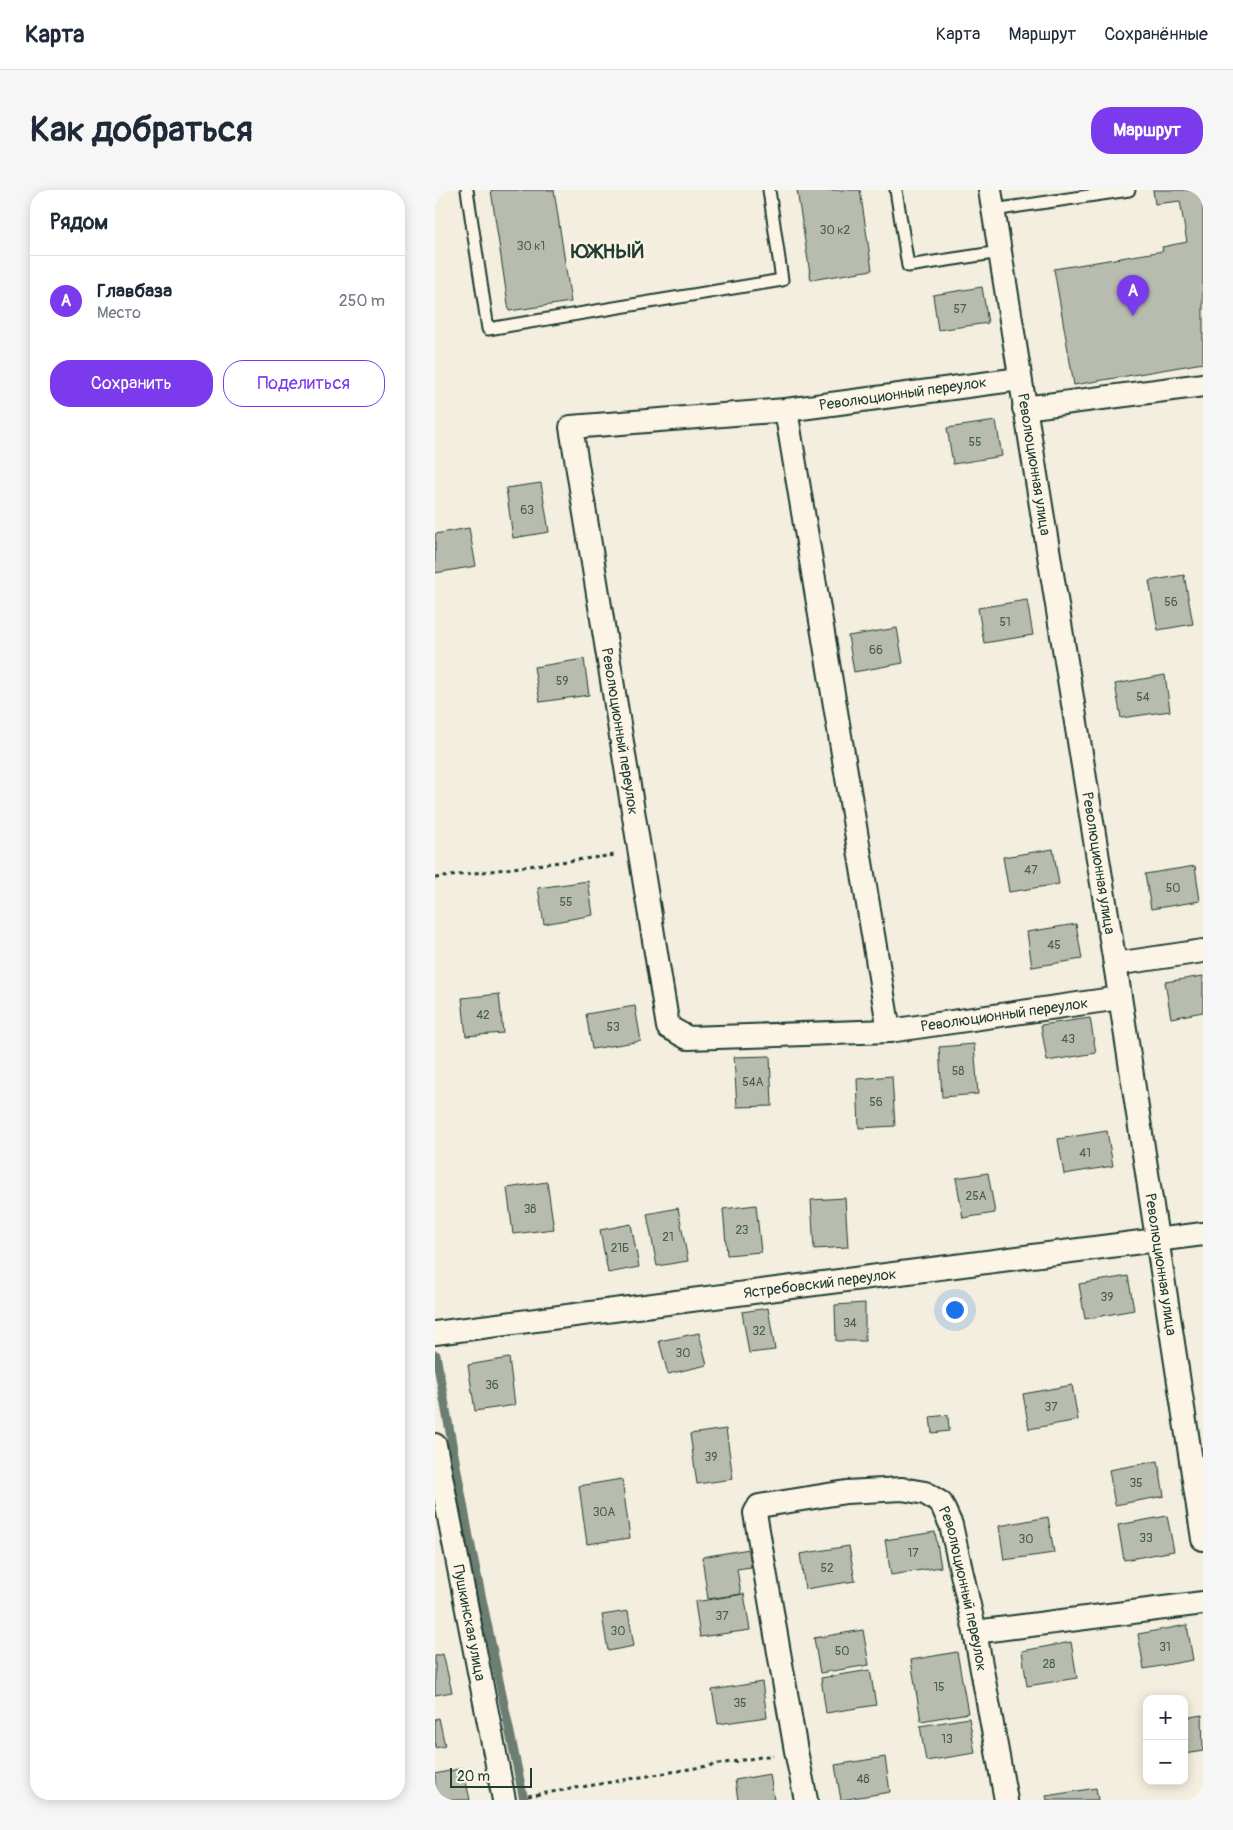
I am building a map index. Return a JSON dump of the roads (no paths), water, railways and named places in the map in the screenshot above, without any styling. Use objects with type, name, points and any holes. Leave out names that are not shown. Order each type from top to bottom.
[{"type":"street","name":"Революционная улица","points":[[991,200],[1121,998],[1158,1241],[1197,1464],[1203,1539]]},
{"type":"street","name":"Революционный переулок","points":[[1020,378],[786,410],[571,427],[668,1027],[688,1038],[889,1031],[1121,998]]},
{"type":"street","points":[[1024,408],[1203,385]]},
{"type":"street","points":[[786,410],[889,1031]]},
{"type":"street","points":[[1115,964],[1203,952]]},
{"type":"street","name":"Ястребовский переулок","points":[[435,1333],[1203,1234]]},
{"type":"street","name":"Пушкинская улица","points":[[435,1445],[514,1798]]},
{"type":"street","name":"Революционный переулок","points":[[806,1800],[755,1513],[759,1506],[847,1492],[903,1488],[925,1493],[941,1503],[951,1525],[975,1632],[1006,1800]]},
{"type":"street","points":[[975,1632],[1203,1603]]},
{"type":"lane","points":[[467,190],[488,329],[782,280],[769,190]]},
{"type":"lane","points":[[896,190],[908,266],[1000,252]]},
{"type":"lane","points":[[991,200],[1129,190]]},
{"type":"waterway","points":[[436,1355],[469,1537],[524,1800]]},
{"type":"place","name":"Главбаза","points":[[1133,316]]},
{"type":"district","name":"ЮЖНЫЙ","points":[[608,251]]}]
